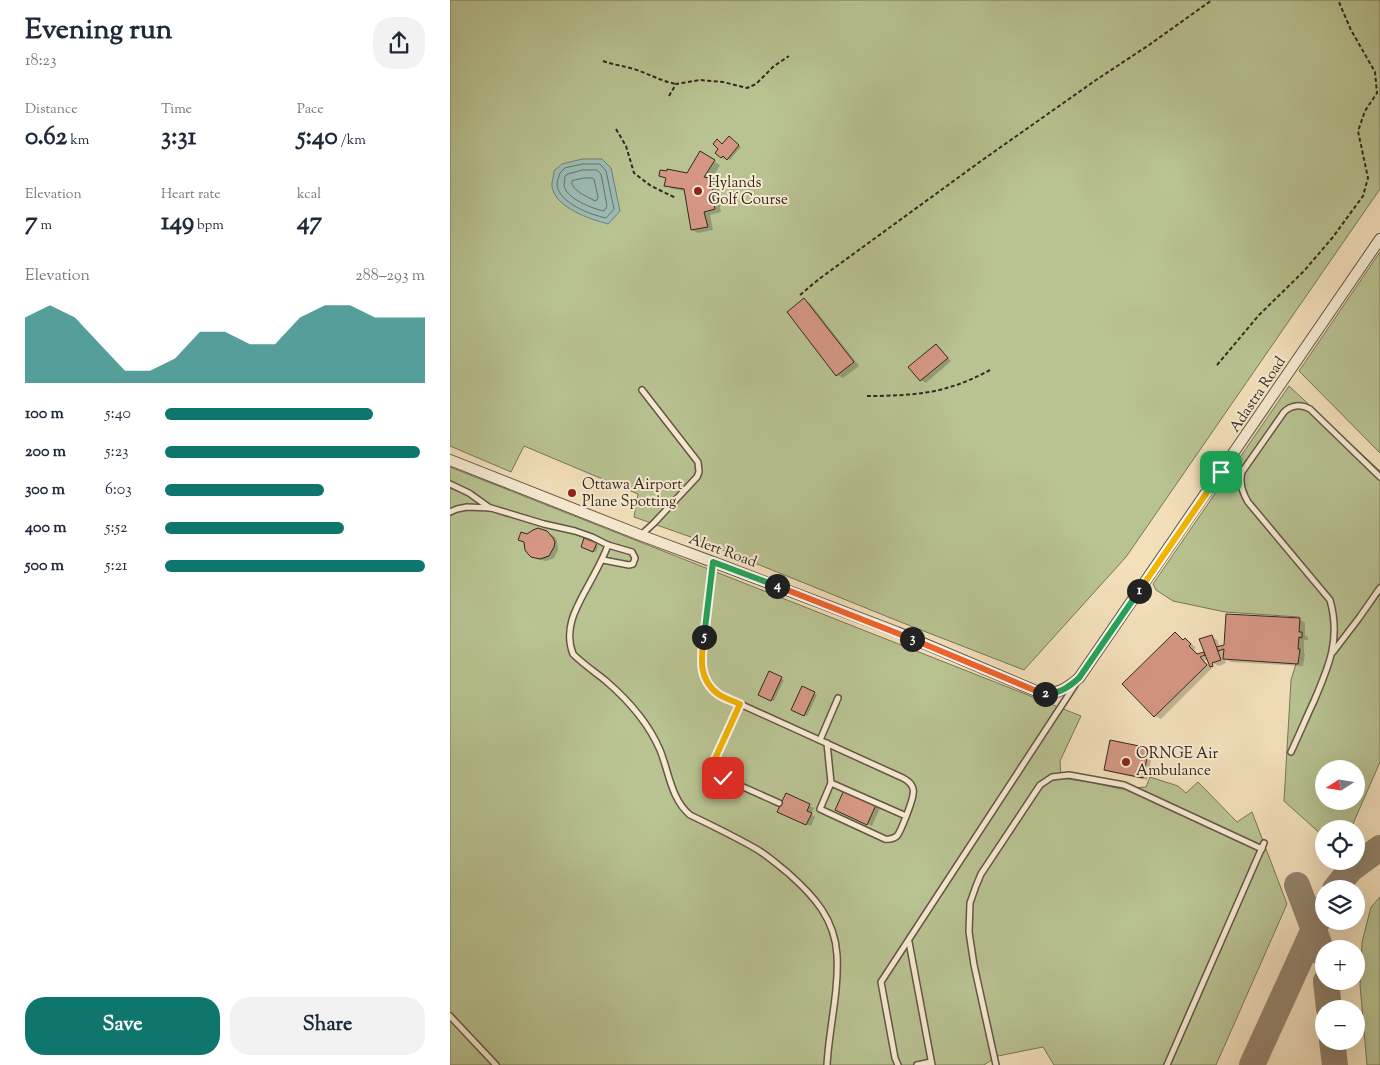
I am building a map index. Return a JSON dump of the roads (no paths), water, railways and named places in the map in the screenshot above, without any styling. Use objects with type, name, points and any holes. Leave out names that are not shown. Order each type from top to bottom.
[{"type":"street","name":"Adastra Road","points":[[1069,687],[1079,678],[1380,238]]},
{"type":"street","name":"Alert Road","points":[[450,460],[640,535],[897,632],[1041,693],[1054,693],[1069,687]]},
{"type":"lane","points":[[640,535],[654,524],[691,484],[699,472],[698,462],[642,390]]},
{"type":"lane","points":[[1292,752],[1328,668],[1332,653],[1335,621],[1330,600],[1248,502],[1242,489],[1242,472],[1284,412],[1291,406],[1305,406],[1380,477]]},
{"type":"lane","points":[[450,484],[469,493],[491,508]]},
{"type":"lane","points":[[450,512],[467,507],[491,508],[575,531],[608,545],[632,552],[635,558],[635,561],[629,565],[603,560]]},
{"type":"lane","points":[[608,545],[603,560],[574,612],[569,635],[573,654],[618,692],[641,717],[660,750],[674,792],[684,810],[690,815],[759,850],[800,885],[821,907],[834,937],[837,954],[837,972],[827,1065]]},
{"type":"lane","points":[[713,562],[701,660],[701,666],[709,685],[718,694],[820,740],[909,782],[914,792],[898,835],[892,839],[885,839],[820,809],[831,783],[827,744]]},
{"type":"lane","points":[[1332,653],[1380,588]]},
{"type":"lane","points":[[898,1065],[895,1058],[881,982],[1079,678]]},
{"type":"lane","points":[[820,740],[838,698]]},
{"type":"lane","points":[[740,704],[713,763],[715,772],[718,776],[778,802]]},
{"type":"lane","points":[[996,1065],[974,965],[969,932],[970,903],[981,874],[1040,784],[1052,777],[1069,775],[1124,785],[1263,846],[1167,1065]]},
{"type":"lane","points":[[831,783],[906,816]]},
{"type":"lane","points":[[909,941],[931,1063],[917,1065]]},
{"type":"lane","points":[[450,1016],[496,1065]]},
{"type":"water","points":[[582,159],[602,159],[611,168],[620,211],[608,224],[575,212],[560,201],[555,194],[552,185],[554,171],[562,164]]},
{"type":"place","name":"Hylands Golf Course","points":[[698,191]]},
{"type":"place","name":"Ottawa Airport Plane Spotting","points":[[572,493]]},
{"type":"place","name":"ORNGE Air Ambulance","points":[[1126,762]]}]
